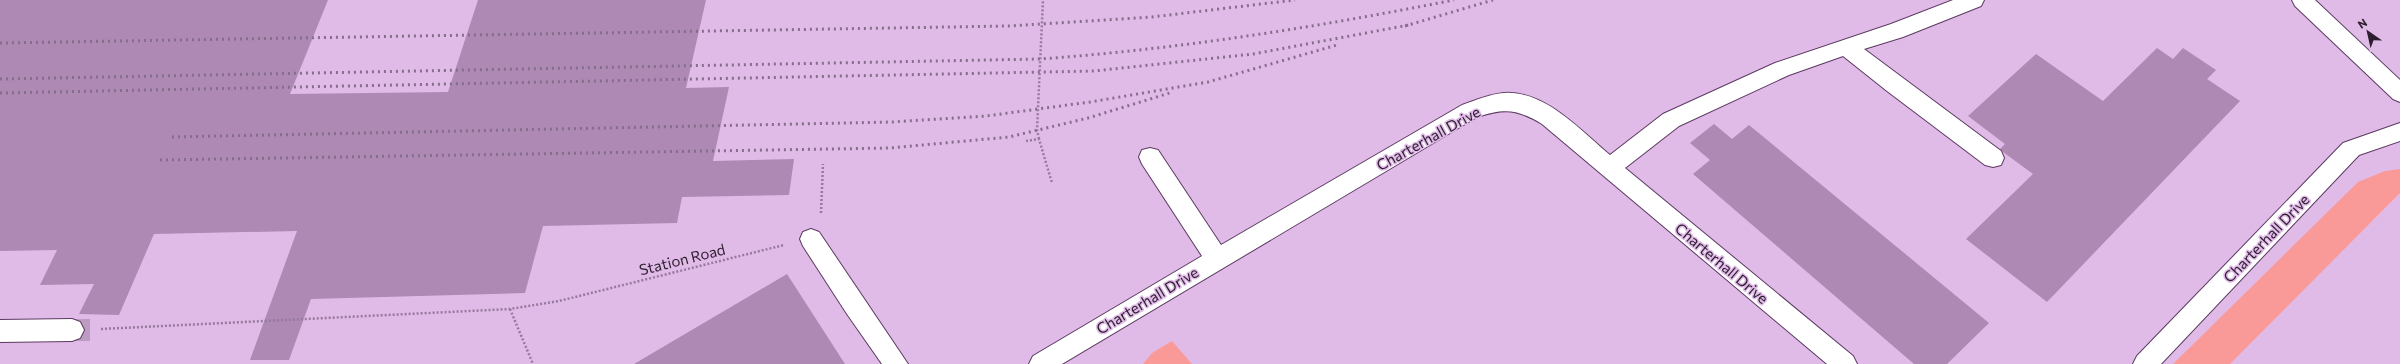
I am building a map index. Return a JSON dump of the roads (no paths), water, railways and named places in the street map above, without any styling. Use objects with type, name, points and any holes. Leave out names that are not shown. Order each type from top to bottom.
[{"type":"street","points":[[1609,168],[1671,120],[1801,60],[1896,31],[1974,0]]},
{"type":"street","points":[[2302,0],[2400,93]]},
{"type":"street","points":[[1846,46],[1993,158]]},
{"type":"street","name":"Charterhall Drive","points":[[1041,364],[1217,259],[1470,112],[1491,104],[1512,100],[1532,107],[1550,118],[1845,364]]},
{"type":"street","name":"Charterhall Drive","points":[[2145,364],[2351,149],[2400,132]]},
{"type":"street","points":[[1150,156],[1217,259]]},
{"type":"street","points":[[811,239],[854,307],[896,364]]},
{"type":"street","points":[[0,331],[72,330]]},
{"type":"tunnel","points":[[72,330],[90,330]]},
{"type":"railway","points":[[0,43],[1008,26],[1152,17],[1295,0]]},
{"type":"railway","points":[[0,79],[1040,59],[1092,55],[1248,36],[1454,0]]},
{"type":"railway","points":[[1407,25],[1493,0]]},
{"type":"railway","points":[[0,93],[1094,71],[1253,54],[1407,25]]},
{"type":"railway","points":[[172,137],[892,122],[986,116],[1090,102],[1208,82],[1337,45]]},
{"type":"railway","points":[[160,160],[890,148],[1009,137],[1088,118],[1173,92]]}]
